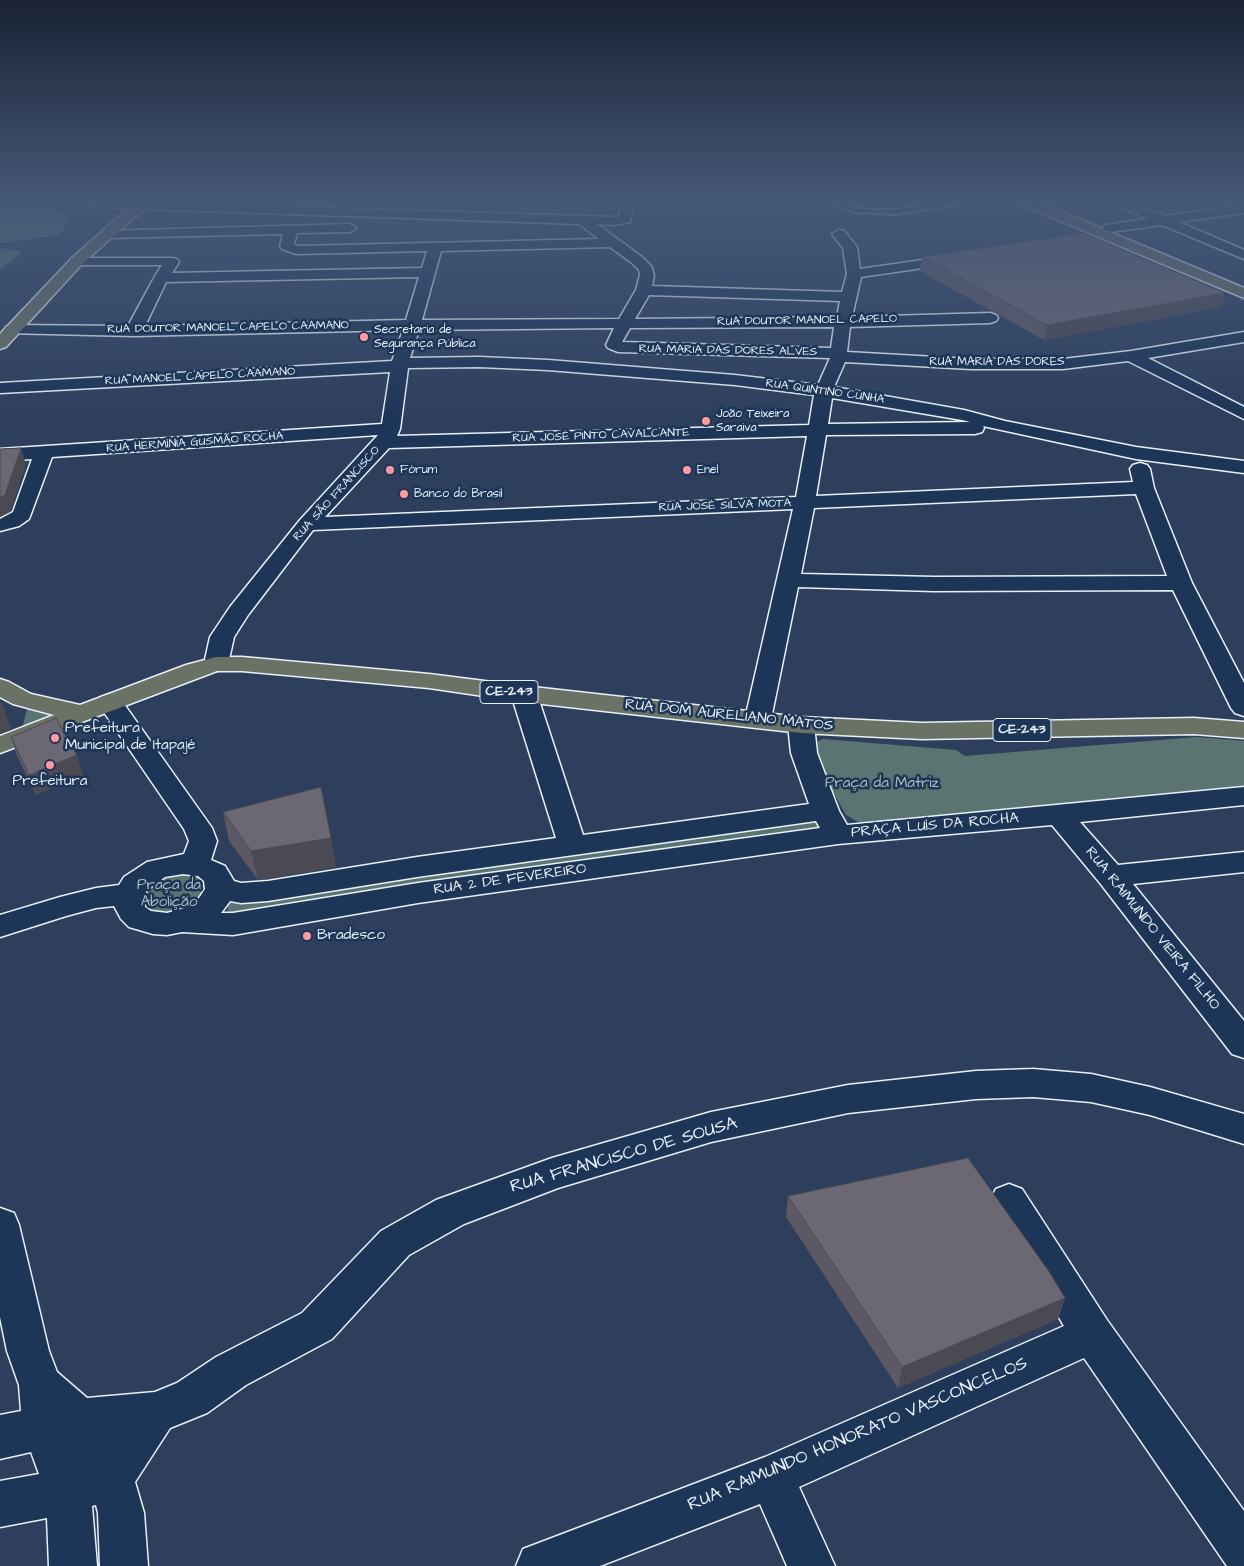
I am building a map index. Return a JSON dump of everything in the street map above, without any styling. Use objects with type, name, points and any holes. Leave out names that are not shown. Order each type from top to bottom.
[{"type":"main road","points":[[0,344],[67,272]]},
{"type":"main road","points":[[1197,272],[1244,293]]},
{"type":"main road","points":[[1207,272],[1244,287]]},
{"type":"main road","name":"RUA DOM AURELIANO MATOS","points":[[0,746],[79,713],[216,664],[258,665],[429,681],[524,694],[801,725],[922,731],[1194,726],[1244,730]]},
{"type":"main road","points":[[0,687],[31,702],[79,713]]},
{"type":"street","points":[[134,331],[166,272]]},
{"type":"street","points":[[161,278],[426,272]]},
{"type":"street","points":[[387,436],[400,365],[430,272]]},
{"type":"street","points":[[624,323],[644,290],[647,272]]},
{"type":"street","points":[[758,719],[805,503],[824,391],[839,355],[839,342],[854,274],[867,272]]},
{"type":"street","points":[[644,290],[850,297]]},
{"type":"street","name":"RUA DOUTOR MANOEL CAPELO","points":[[624,323],[844,322],[990,318]]},
{"type":"street","name":"RUA DOUTOR MANOEL CAPELO CAAMANO","points":[[12,330],[134,331],[624,323]]},
{"type":"street","name":"RUA MARIA DAS DORES ALVES","points":[[624,323],[614,342],[614,345],[618,347],[839,355]]},
{"type":"street","name":"RUA MARIA DAS DORES","points":[[839,355],[1029,365],[1063,364],[1131,356],[1243,337]]},
{"type":"street","points":[[1131,356],[1244,414]]},
{"type":"street","name":"RUA QUINTINO CUNHA","points":[[400,365],[469,362],[548,365],[735,380],[824,391],[956,413],[1002,426],[1136,453],[1244,467]]},
{"type":"street","name":"RUA MANOEL CAPELO CAAMANO","points":[[0,388],[400,365]]},
{"type":"street","name":"RUA JOSÉ PINTO CAVALCANTE","points":[[387,436],[937,430],[1002,426]]},
{"type":"street","name":"RUA HERMÍNIA GUSMÃO ROCHA","points":[[0,456],[387,436]]},
{"type":"street","name":"RUA SÃO FRANCISCO","points":[[216,664],[222,637],[238,612],[307,524],[387,436]]},
{"type":"street","points":[[0,525],[12,522],[22,515],[44,453]]},
{"type":"street","points":[[1136,453],[1144,488],[1181,583],[1244,708]]},
{"type":"street","name":"RUA JOSÉ SILVA MOTA","points":[[307,524],[1144,488]]},
{"type":"street","points":[[788,580],[944,584],[1181,583]]},
{"type":"street","points":[[1220,659],[1244,655]]},
{"type":"street","points":[[524,694],[573,847]]},
{"type":"street","points":[[110,702],[198,828],[203,840],[195,865]]},
{"type":"street","points":[[801,725],[804,753],[831,823]]},
{"type":"street","name":"PRAÇA LUÍS DA ROCHA","points":[[831,823],[1059,815],[1244,796]]},
{"type":"street","name":"RUA RAIMUNDO VIEIRA FILHO","points":[[1059,815],[1111,876],[1244,1044]]},
{"type":"street","name":"RUA 2 DE FEVEREIRO","points":[[220,890],[241,893],[417,867],[573,847],[831,823]]},
{"type":"street","name":"RUA 2 DE FEVEREIRO","points":[[182,921],[233,924],[831,823]]},
{"type":"street","points":[[1111,876],[1244,862]]},
{"type":"street","points":[[170,865],[195,865],[206,868],[214,873],[220,890],[216,899],[208,908],[196,916],[167,924],[140,919],[132,912],[128,904],[135,884],[157,869],[170,865]]},
{"type":"street","points":[[0,926],[96,898],[130,894]]},
{"type":"street","name":"RUA FRANCISCO DE SOUSA","points":[[0,1437],[62,1425],[155,1413],[192,1398],[231,1371],[317,1326],[395,1243],[450,1212],[552,1174],[711,1127],[848,1100],[976,1085],[1032,1083],[1091,1088],[1150,1101],[1244,1129]]},
{"type":"street","points":[[1009,1200],[1092,1334],[1244,1550]]},
{"type":"street","points":[[0,1225],[28,1351],[40,1385],[62,1425],[111,1478],[121,1513],[124,1566]]},
{"type":"street","name":"RUA RAIMUNDO HONORATO VASCONCELOS","points":[[540,1566],[771,1477],[1092,1334]]},
{"type":"street","points":[[0,1504],[68,1491],[111,1478],[155,1413]]},
{"type":"street","points":[[62,1425],[73,1566]]},
{"type":"street","points":[[771,1477],[811,1566]]},
{"type":"green space","points":[[27,709],[62,719],[21,733]]},
{"type":"green space","name":"Praça da Matriz","points":[[1197,737],[1244,741],[1244,793],[868,825],[846,815],[811,751],[813,744],[823,739],[956,750],[965,756]]},
{"type":"green space","points":[[815,811],[832,845],[228,931],[228,893]]},
{"type":"green space","name":"Praça da Abolição","points":[[180,871],[197,875],[205,884],[204,896],[192,908],[174,915],[155,915],[141,908],[145,884]]},
{"type":"building","points":[[950,272],[1175,272],[1225,293],[1047,325]]},
{"type":"building","points":[[21,448],[5,495],[0,497],[0,449]]},
{"type":"building","points":[[56,718],[77,755],[29,775],[11,737]]},
{"type":"building","points":[[321,787],[331,838],[251,851],[223,812]]},
{"type":"building","points":[[968,1158],[1048,1270],[1065,1298],[902,1367],[788,1196]]},
{"type":"place","name":"Secretaria de Segurança Pública","points":[[364,337]]},
{"type":"place","name":"João Teixeira Saraiva","points":[[706,421]]},
{"type":"place","name":"Fórum","points":[[390,470]]},
{"type":"place","name":"Enel","points":[[687,470]]},
{"type":"place","name":"Banco do Brasil","points":[[404,494]]},
{"type":"place","name":"Prefeitura Municipal de Itapajé","points":[[55,738]]},
{"type":"place","name":"Prefeitura","points":[[50,765]]},
{"type":"place","name":"Bradesco","points":[[307,936]]}]
